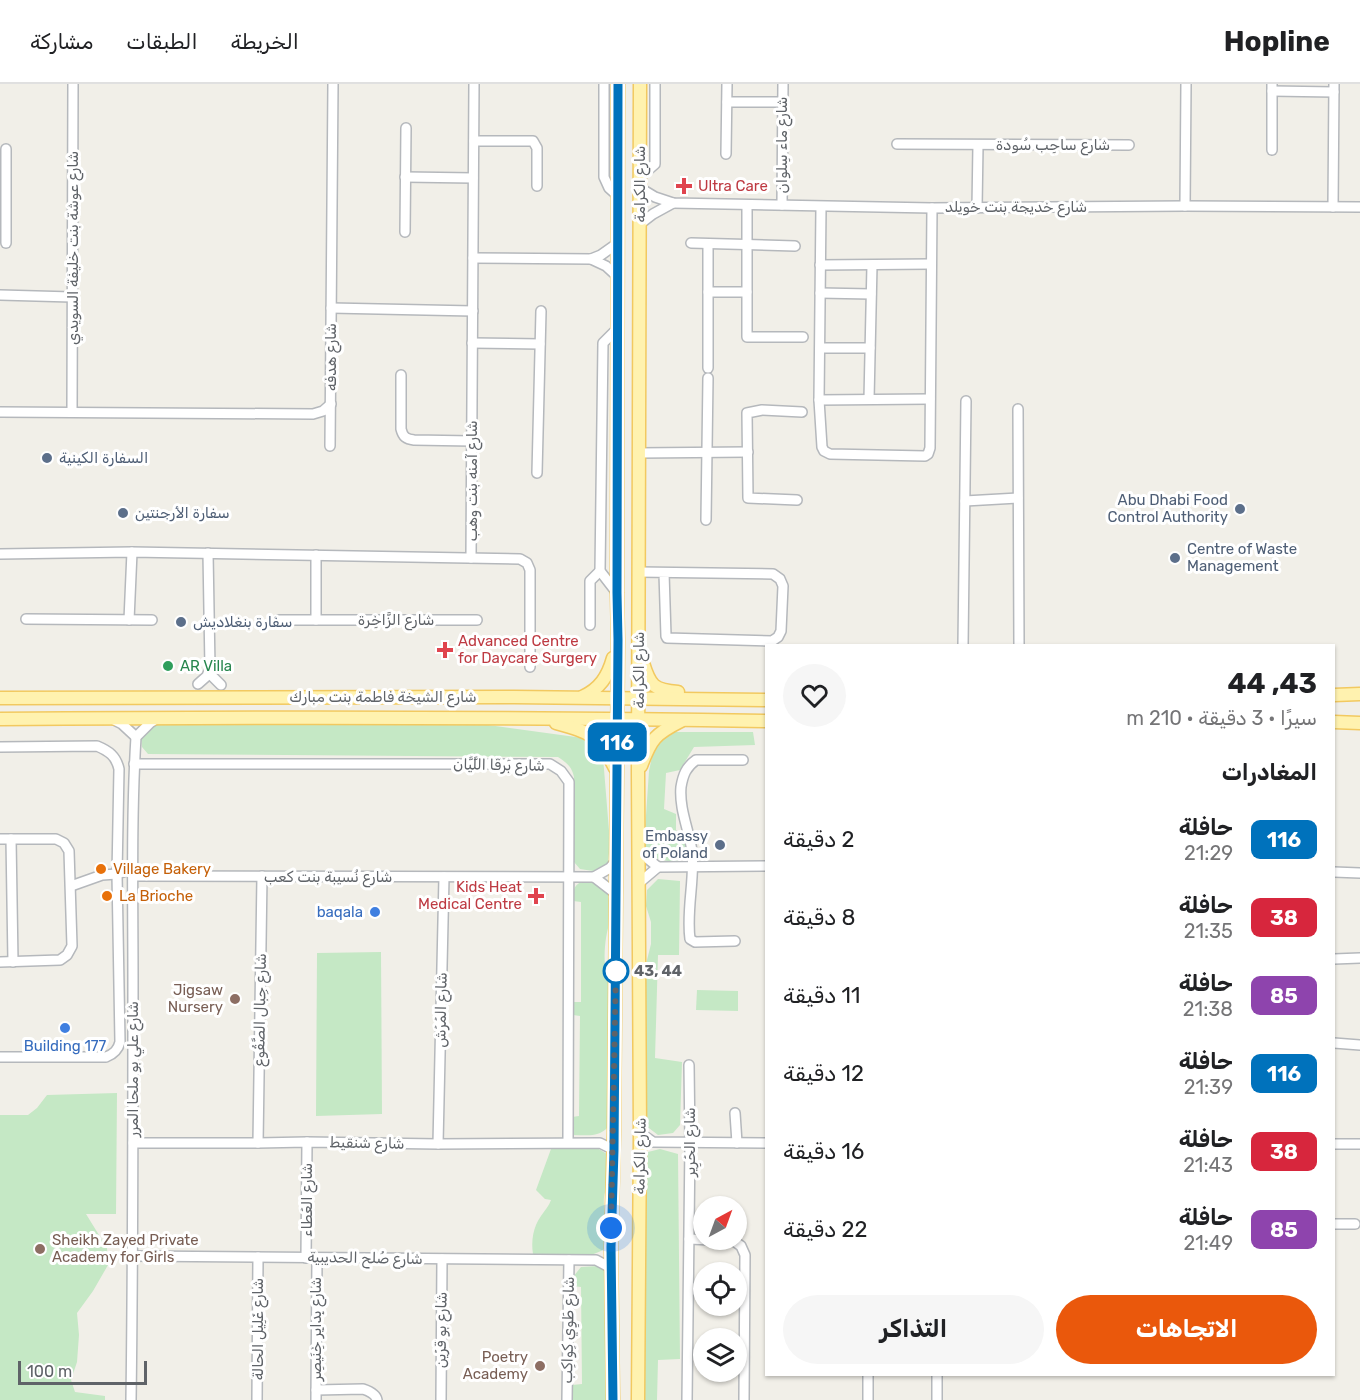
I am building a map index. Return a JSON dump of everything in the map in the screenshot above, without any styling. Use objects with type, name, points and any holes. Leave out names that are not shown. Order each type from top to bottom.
[{"type":"main road","name":"شارع الكرامة","points":[[613,1400],[611,1247],[614,1150],[618,640],[618,84]]},
{"type":"main road","name":"شارع الكرامة","points":[[638,1400],[640,84]]},
{"type":"main road","points":[[577,698],[592,692],[604,681],[618,640]]},
{"type":"main road","points":[[639,651],[647,677],[652,684],[660,690],[683,693],[696,699]]},
{"type":"main road","points":[[1335,695],[1360,694]]},
{"type":"main road","name":"شارع الشيخة فاطمة بنت مبارك","points":[[0,698],[317,697],[765,700]]},
{"type":"main road","points":[[1339,722],[1360,713]]},
{"type":"main road","points":[[541,718],[582,730],[593,737],[605,749],[617,772]]},
{"type":"main road","name":"شارع الشيخة فاطمة بنت مبارك","points":[[0,719],[541,718],[765,722]]},
{"type":"main road","points":[[638,773],[654,738],[665,729],[683,720]]},
{"type":"main road","points":[[1339,722],[1360,723]]},
{"type":"street","name":"شارع عوشة بنت خليفة السويدي","points":[[72,412],[73,84]]},
{"type":"street","name":"شارع هدفه","points":[[0,412],[313,414],[323,411],[331,404],[333,84]]},
{"type":"street","name":"شارع آمنه بنت وهب","points":[[0,554],[132,552],[471,558],[474,84]]},
{"type":"street","points":[[604,84],[604,177],[609,188],[618,196]]},
{"type":"street","points":[[640,183],[655,164],[655,84]]},
{"type":"street","points":[[726,154],[727,84]]},
{"type":"street","name":"شارع ماء سِلوان","points":[[782,205],[783,84]]},
{"type":"street","points":[[1185,206],[1186,84]]},
{"type":"street","points":[[1272,150],[1272,88],[1334,88],[1333,207]]},
{"type":"street","points":[[727,102],[782,102]]},
{"type":"street","points":[[405,232],[406,128]]},
{"type":"street","points":[[474,141],[535,142],[537,186]]},
{"type":"street","name":"شارع ساحِب سُودة","points":[[897,144],[1129,145]]},
{"type":"street","name":"شارع ساحِب سُودة","points":[[977,208],[978,145]]},
{"type":"street","points":[[6,149],[3,206],[6,243]]},
{"type":"street","points":[[405,177],[473,178]]},
{"type":"street","name":"شارع خديجة بنت خويلد","points":[[640,183],[655,196],[673,203],[932,208],[1360,207]]},
{"type":"street","points":[[640,224],[652,214],[673,203]]},
{"type":"street","points":[[747,205],[747,337],[803,337]]},
{"type":"street","points":[[821,207],[819,400],[822,447],[830,454],[925,456],[930,448],[932,208]]},
{"type":"street","points":[[473,258],[591,259],[618,243]]},
{"type":"street","points":[[691,243],[795,246]]},
{"type":"street","points":[[706,519],[708,244]]},
{"type":"street","points":[[591,259],[606,266],[618,277]]},
{"type":"street","points":[[820,265],[931,264]]},
{"type":"street","points":[[869,399],[873,265]]},
{"type":"street","points":[[708,292],[747,292]]},
{"type":"street","points":[[820,293],[871,294]]},
{"type":"street","points":[[0,295],[72,297]]},
{"type":"street","points":[[331,308],[473,311]]},
{"type":"street","points":[[537,473],[541,310]]},
{"type":"street","points":[[617,593],[600,571],[603,344],[618,328]]},
{"type":"street","points":[[472,343],[540,344]]},
{"type":"street","points":[[820,348],[870,348]]},
{"type":"street","points":[[401,375],[401,429],[407,439],[472,441]]},
{"type":"street","points":[[819,400],[930,399]]},
{"type":"street","points":[[963,644],[966,401]]},
{"type":"street","points":[[330,446],[331,404]]},
{"type":"street","points":[[1018,409],[1019,644]]},
{"type":"street","points":[[798,500],[748,498],[747,413],[762,410],[802,412]]},
{"type":"street","points":[[639,453],[747,452]]},
{"type":"street","points":[[965,501],[1017,498]]},
{"type":"street","points":[[129,620],[132,552]]},
{"type":"street","points":[[208,553],[210,668],[212,676],[221,685]]},
{"type":"street","points":[[316,555],[316,620]]},
{"type":"street","points":[[471,558],[520,559],[527,563],[530,570],[530,667]]},
{"type":"street","points":[[590,624],[590,581],[600,571]]},
{"type":"street","points":[[639,572],[773,574],[780,579],[783,586],[781,631],[778,637],[772,641],[667,638],[664,573]]},
{"type":"street","points":[[26,619],[152,620]]},
{"type":"street","name":"شارع الزَّاخِرة","points":[[279,620],[477,620]]},
{"type":"street","points":[[198,684],[205,679],[210,668]]},
{"type":"street","points":[[111,718],[136,737],[158,718]]},
{"type":"street","name":"شارع علي بو ملحا المرر","points":[[131,1400],[133,873],[136,737]]},
{"type":"street","points":[[0,747],[97,746],[107,750],[117,762],[119,769],[117,874],[120,1042],[119,1047],[106,1057],[0,1057]]},
{"type":"street","points":[[735,941],[695,942],[690,939],[692,851],[682,809],[681,789],[685,771],[696,760],[743,760]]},
{"type":"street","name":"شارع بَرقا اللَّيَّان","points":[[134,764],[550,764],[561,771],[569,782],[568,1142]]},
{"type":"street","points":[[0,839],[56,839],[64,843],[69,851],[72,946],[67,955],[60,960],[0,963]]},
{"type":"street","points":[[11,839],[13,962]]},
{"type":"street","points":[[639,850],[658,867]]},
{"type":"street","points":[[616,861],[603,873],[594,877],[616,894]]},
{"type":"street","points":[[639,883],[658,867],[765,866]]},
{"type":"street","points":[[1335,872],[1360,873]]},
{"type":"street","name":"شارع نُسيبة بنت كعب","points":[[71,886],[102,876],[133,873],[262,876],[594,877]]},
{"type":"street","name":"شارع جِبال الصَّقُوع","points":[[258,1143],[262,876]]},
{"type":"street","name":"شارع المَرَش","points":[[438,1144],[444,877]]},
{"type":"street","points":[[1335,959],[1360,958]]},
{"type":"street","points":[[1335,1042],[1360,1045]]},
{"type":"street","name":"شارع الحَرِير","points":[[687,1400],[689,1065]]},
{"type":"street","points":[[735,1113],[737,1143]]},
{"type":"street","points":[[600,1143],[614,1133]]},
{"type":"street","points":[[640,1133],[653,1142],[765,1143]]},
{"type":"street","name":"شارع العَطاء","points":[[306,1258],[307,1142]]},
{"type":"street","name":"شارع شنقيط","points":[[133,1143],[568,1142],[600,1143],[614,1150]]},
{"type":"street","points":[[640,1153],[653,1142]]},
{"type":"street","points":[[1335,1144],[1360,1144]]},
{"type":"street","points":[[1335,1224],[1355,1224]]},
{"type":"street","points":[[689,1239],[734,1241],[741,1246],[745,1255],[744,1400]]},
{"type":"street","points":[[611,1247],[596,1260],[611,1269]]},
{"type":"street","name":"شارع صُلح الحديبية","points":[[133,1256],[596,1260]]},
{"type":"street","name":"شارع غَلِيل الحالة","points":[[258,1257],[258,1400]]},
{"type":"street","name":"شارع بِدايِر خِنَيصِر","points":[[316,1395],[317,1258]]},
{"type":"street","name":"شارع بو قرَين","points":[[441,1400],[442,1259]]},
{"type":"street","name":"شارع طَوِي كِواكِب","points":[[567,1400],[569,1260]]},
{"type":"street","points":[[868,1376],[868,1400]]},
{"type":"street","points":[[937,1400],[938,1376]]},
{"type":"street","points":[[316,1395],[363,1389],[370,1391],[377,1400]]},
{"type":"green space","points":[[157,721],[481,724],[583,738],[603,757],[610,843],[608,863],[593,871],[580,869],[574,862],[574,777],[569,766],[558,757],[148,754],[142,747],[141,738]]},
{"type":"green space","points":[[672,732],[753,732],[755,745],[694,747],[680,770],[666,773],[664,809],[676,814],[676,830],[688,848],[689,856],[670,861],[654,857],[644,845],[649,771],[653,752]]},
{"type":"green space","points":[[658,879],[680,881],[679,955],[658,955],[655,1058],[682,1062],[680,1125],[673,1133],[658,1135],[645,1125],[645,968],[651,944],[651,922],[646,906],[647,890]]},
{"type":"green space","points":[[592,880],[607,890],[610,908],[605,956],[605,968],[611,985],[608,1127],[596,1134],[573,1135],[572,1117],[579,1116],[580,1016],[573,1015],[573,1002],[581,1002],[581,902],[573,901],[573,896],[576,885]]},
{"type":"green space","points":[[381,952],[382,1114],[316,1116],[317,953]]},
{"type":"green space","points":[[697,990],[738,991],[738,1011],[696,1010]]},
{"type":"green space","points":[[117,1093],[116,1214],[86,1214],[107,1248],[108,1265],[77,1313],[79,1335],[77,1362],[71,1380],[75,1392],[105,1396],[105,1400],[0,1400],[0,1115],[28,1115],[47,1095]]},
{"type":"green space","points":[[597,1148],[607,1154],[610,1184],[605,1192],[604,1202],[607,1247],[589,1256],[533,1254],[534,1229],[551,1200],[545,1199],[536,1190],[551,1149]]},
{"type":"green space","points":[[660,1149],[678,1154],[680,1359],[658,1360],[657,1400],[639,1400],[644,1161],[648,1152]]},
{"type":"green space","points":[[598,1266],[609,1271],[609,1400],[572,1400],[572,1385],[582,1384],[581,1287],[572,1286],[573,1277],[581,1267]]},
{"type":"bus line","name":"116","points":[[613,1400],[611,1247],[614,1150],[618,640],[618,84]]},
{"type":"place","name":"Ultra Care","points":[[684,186]]},
{"type":"place","name":"السفارة الكينية","points":[[47,458]]},
{"type":"place","name":"Abu Dhabi Food Control Authority","points":[[1240,509]]},
{"type":"place","name":"سفارة الأرجنتين","points":[[123,513]]},
{"type":"place","name":"Centre of Waste Management","points":[[1175,558]]},
{"type":"place","name":"سفارة بنغلاديش","points":[[181,622]]},
{"type":"place","name":"Advanced Centre for Daycare Surgery","points":[[445,650]]},
{"type":"place","name":"AR Villa","points":[[168,666]]},
{"type":"place","name":"Embassy of Poland","points":[[720,845]]},
{"type":"place","name":"Village Bakery","points":[[101,869]]},
{"type":"place","name":"La Brioche","points":[[107,896]]},
{"type":"place","name":"Kids Heat Medical Centre","points":[[536,896]]},
{"type":"place","name":"baqala","points":[[375,912]]},
{"type":"place","name":"43, 44","points":[[616,971]]},
{"type":"place","name":"Jigsaw Nursery","points":[[235,999]]},
{"type":"place","name":"Building 177","points":[[65,1028]]},
{"type":"place","name":"Sheikh Zayed Private Academy for Girls","points":[[40,1249]]},
{"type":"place","name":"Poetry Academy","points":[[540,1366]]},
{"type":"route","points":[[611,1228],[616,966],[616,971]]}]
